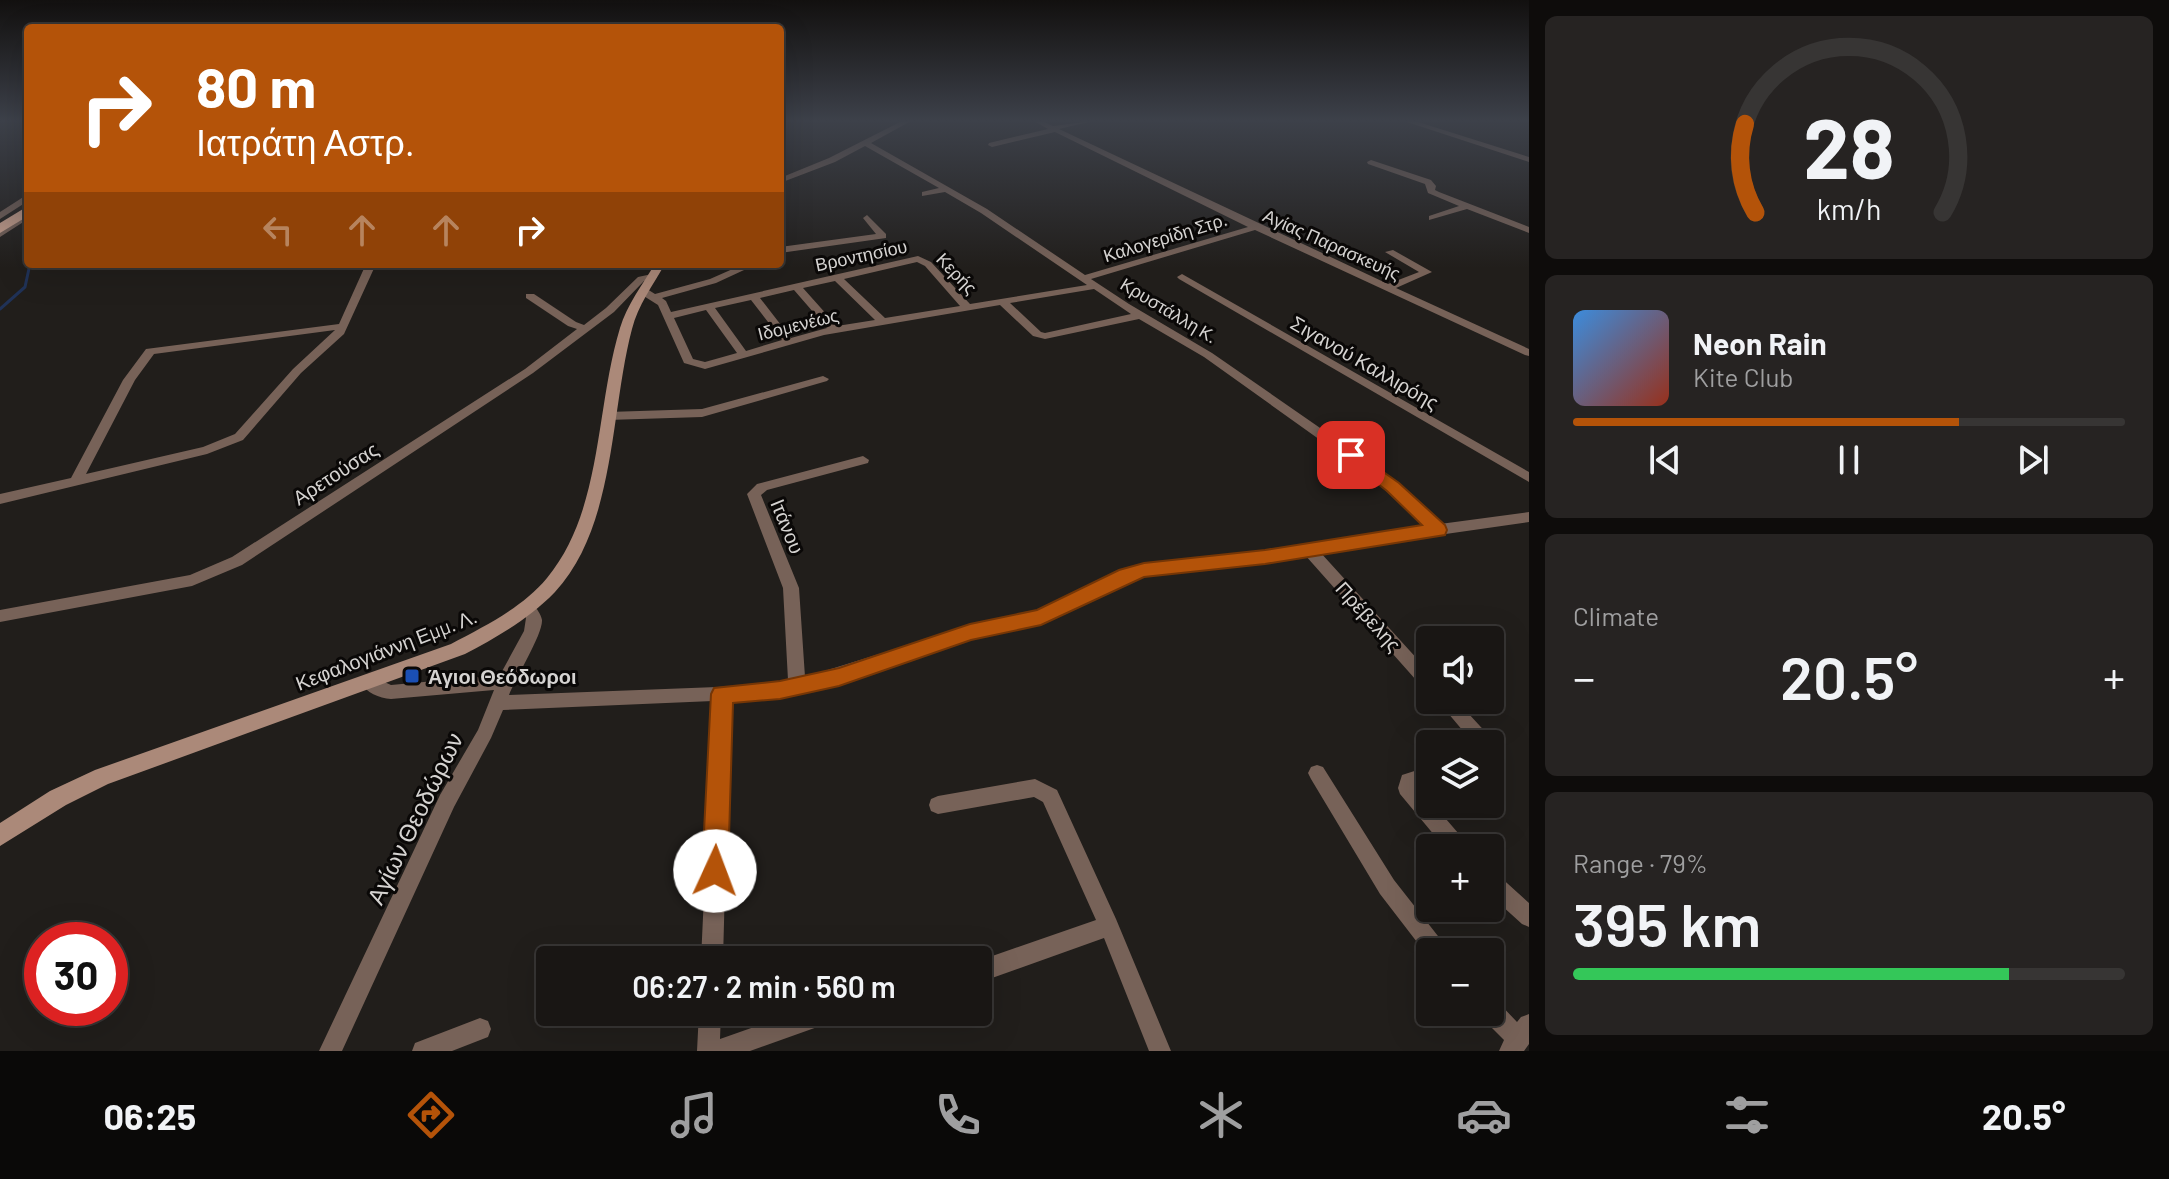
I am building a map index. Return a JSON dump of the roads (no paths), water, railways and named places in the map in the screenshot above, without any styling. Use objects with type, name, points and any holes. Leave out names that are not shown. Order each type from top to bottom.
[{"type":"main road","points":[[0,229],[24,213]]},
{"type":"main road","name":"Κεφαλογιάννη Εμμ. Λ.","points":[[0,835],[58,798],[115,772],[458,649],[528,607],[563,571],[583,534],[626,328],[653,282]]},
{"type":"street","points":[[784,179],[805,170]]},
{"type":"street","name":"Κρυστάλλη Κ.","points":[[913,170],[1002,222],[1096,286],[1208,355],[1351,455],[1393,487],[1438,530]]},
{"type":"street","name":"Αγίας Παρασκευής","points":[[1138,170],[1529,353]]},
{"type":"street","points":[[1394,170],[1428,182],[1434,193],[1529,230]]},
{"type":"street","points":[[925,194],[946,189]]},
{"type":"street","points":[[0,216],[24,200]]},
{"type":"street","points":[[1432,218],[1468,206]]},
{"type":"street","points":[[784,249],[883,236],[867,218]]},
{"type":"street","name":"Καλογερίδη Στρ.","points":[[1084,278],[1256,227]]},
{"type":"street","points":[[1390,252],[1427,272],[1390,287]]},
{"type":"street","name":"Βροντησίου","points":[[668,316],[921,260]]},
{"type":"street","name":"Κερής","points":[[921,260],[969,309]]},
{"type":"street","points":[[0,499],[207,450],[236,440],[297,371],[344,326],[369,268]]},
{"type":"street","name":"Αρετούσας","points":[[0,616],[211,574],[237,561],[516,380],[586,329],[641,279],[653,282],[713,281],[743,268]]},
{"type":"street","points":[[837,277],[884,323]]},
{"type":"street","name":"Σιγανού Καλλιρόης","points":[[1182,277],[1529,478]]},
{"type":"street","name":"Ιδομενέως","points":[[653,282],[682,352],[693,365],[715,364],[834,330],[1096,286]]},
{"type":"street","points":[[796,286],[834,330]]},
{"type":"street","points":[[530,296],[572,324],[586,329]]},
{"type":"street","points":[[753,296],[788,341]]},
{"type":"street","points":[[1004,303],[1037,334],[1045,336],[1141,315]]},
{"type":"street","points":[[709,307],[744,355]]},
{"type":"street","points":[[76,480],[102,428],[148,352],[171,346],[344,326]]},
{"type":"street","points":[[608,416],[708,412],[823,379]]},
{"type":"street","name":"Ιτάνου","points":[[797,687],[793,598],[757,505],[755,491],[863,460]]},
{"type":"street","points":[[498,703],[722,694],[797,687],[839,677],[970,632],[1028,621],[1144,570],[1529,517]]},
{"type":"street","name":"Πρέβελης","points":[[1308,549],[1416,669]]},
{"type":"street","name":"Αγίων Θεοδώρων","points":[[330,1051],[447,801],[485,733],[505,682],[532,631],[534,618],[528,607]]},
{"type":"street","points":[[369,682],[382,691],[391,692],[505,682]]},
{"type":"street","points":[[713,946],[722,694]]},
{"type":"street","points":[[1458,714],[1472,730]]},
{"type":"street","points":[[1317,773],[1387,887],[1427,938]]},
{"type":"street","points":[[1416,777],[1407,788],[1416,799]]},
{"type":"street","points":[[938,805],[1025,789],[1043,790],[1050,796],[1109,926],[1160,1051]]},
{"type":"street","points":[[1432,818],[1446,834]]},
{"type":"street","points":[[1504,894],[1529,917]]},
{"type":"street","points":[[992,967],[1109,926]]},
{"type":"street","points":[[1504,1024],[1519,1038]]},
{"type":"street","points":[[708,1051],[709,1026]]},
{"type":"street","points":[[718,1051],[789,1026]]},
{"type":"street","points":[[423,1051],[480,1029]]},
{"type":"waterway","points":[[0,309],[25,287],[29,268]]},
{"type":"place","name":"Άγιοι Θεόδωροι","points":[[412,676]]}]
